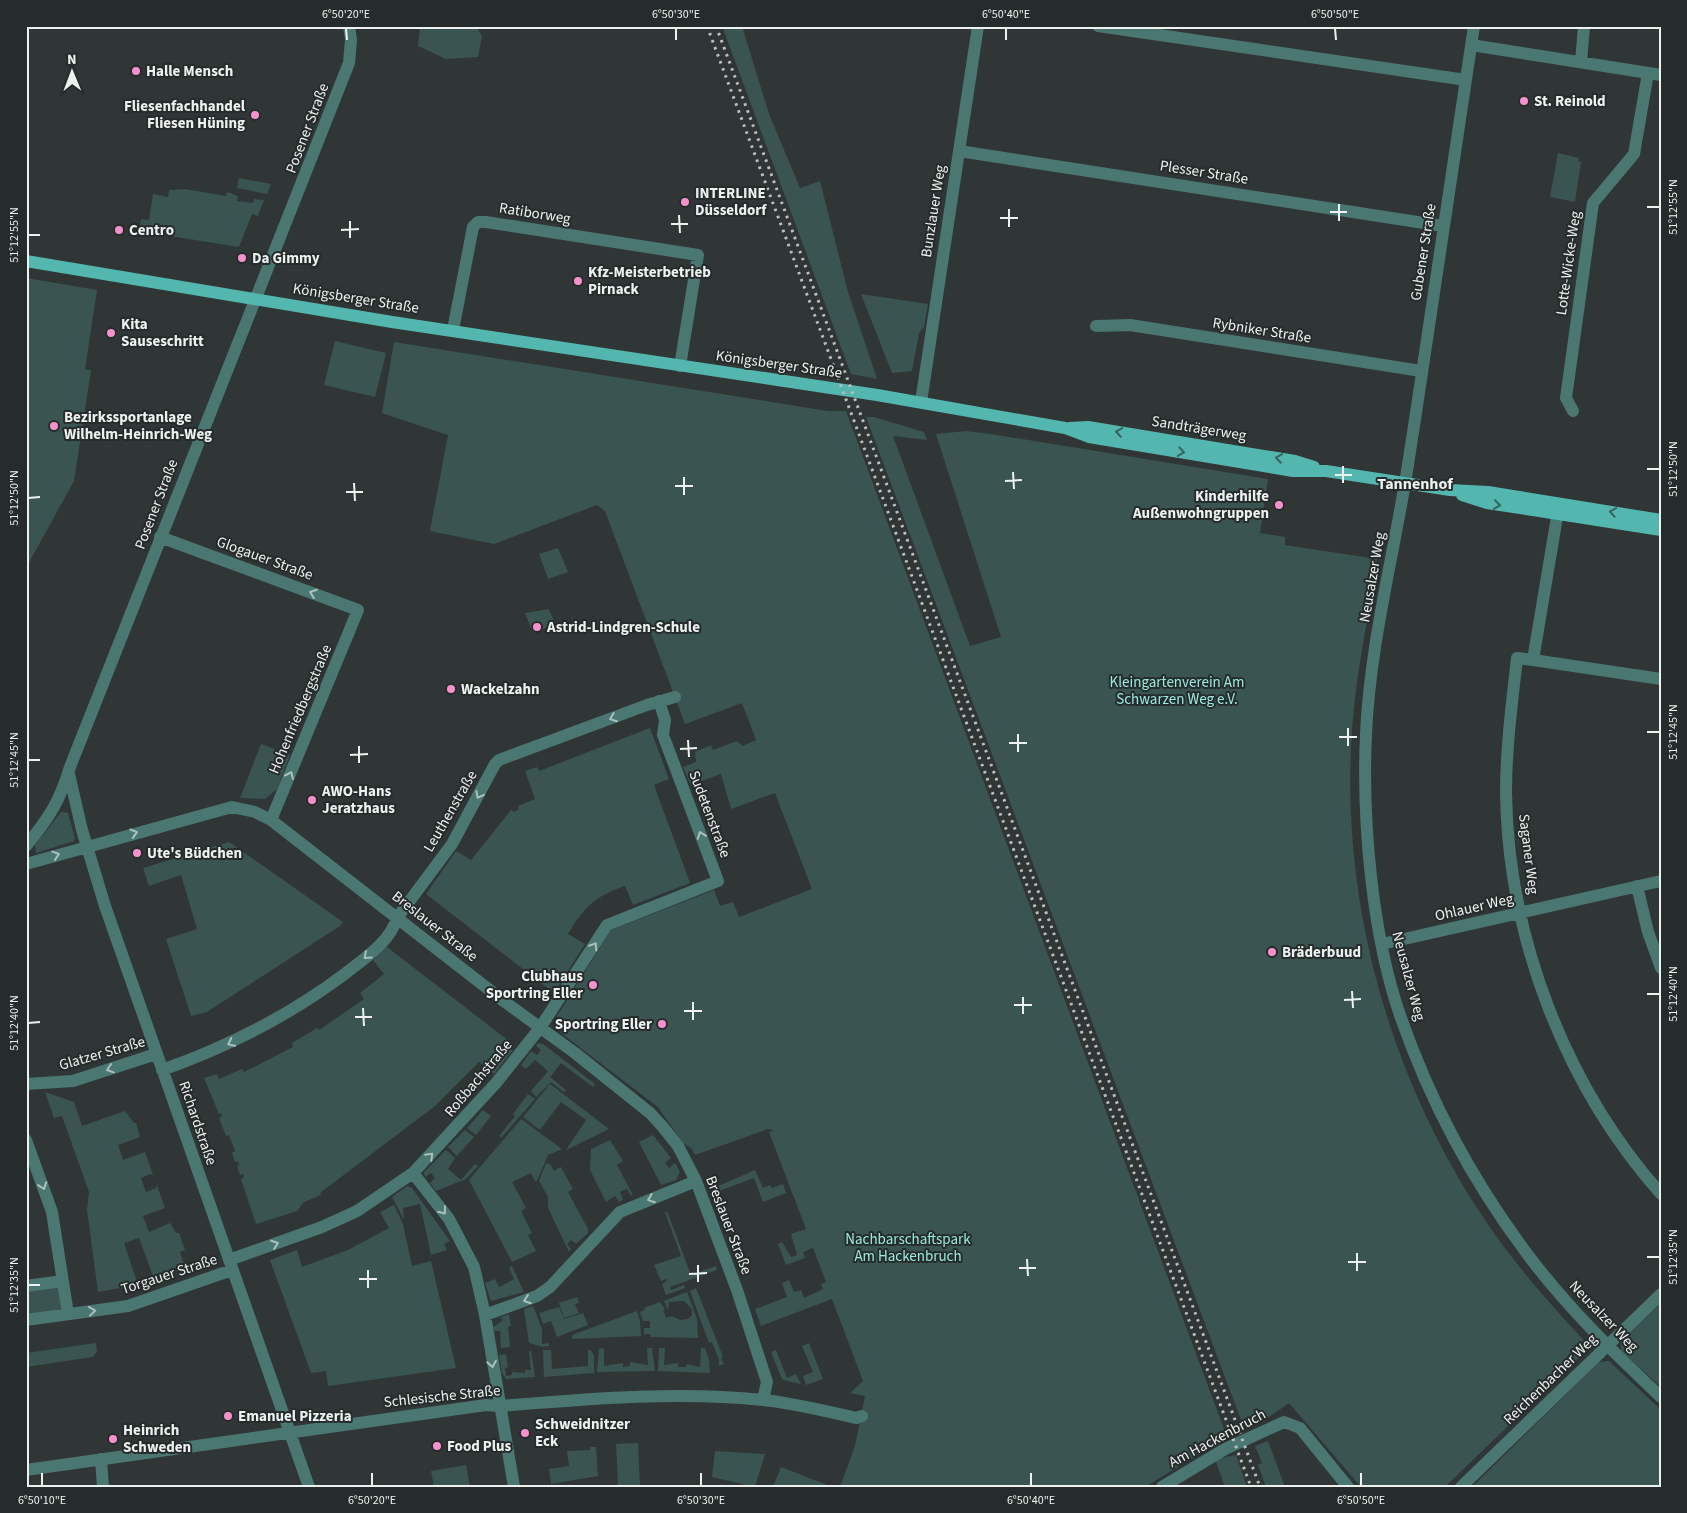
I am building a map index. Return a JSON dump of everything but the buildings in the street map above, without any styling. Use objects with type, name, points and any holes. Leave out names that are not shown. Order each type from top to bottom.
[{"type":"main road","name":"Königsberger Straße","points":[[26,261],[680,366],[872,394]]},
{"type":"main road","name":"Sandträgerweg","points":[[872,394],[1065,428],[1088,427],[1285,459],[1326,471],[1450,490],[1487,503],[1558,508],[1660,523]]},
{"type":"street","name":"Posener Straße","points":[[26,846],[56,806],[160,537],[349,63],[351,40],[349,26]]},
{"type":"street","name":"Bunzlauer Weg","points":[[921,402],[978,26]]},
{"type":"street","points":[[1098,26],[1466,80]]},
{"type":"street","name":"Gubener Straße","points":[[1405,484],[1474,26]]},
{"type":"street","points":[[1581,62],[1584,26]]},
{"type":"street","points":[[1471,46],[1655,74]]},
{"type":"street","name":"Lotte-Wicke-Weg","points":[[1573,411],[1566,398],[1593,203],[1634,154],[1655,74]]},
{"type":"street","name":"Plesser Straße","points":[[959,151],[1443,226]]},
{"type":"street","name":"Ratiborweg","points":[[453,330],[473,227],[478,222],[698,255],[680,366]]},
{"type":"street","name":"Rybniker Straße","points":[[1096,326],[1130,325],[1422,371]]},
{"type":"street","name":"Neusalzer Weg","points":[[1405,484],[1374,661],[1366,732],[1367,824],[1372,885],[1382,944],[1401,1020],[1436,1103],[1464,1158],[1526,1253],[1566,1301],[1661,1397]]},
{"type":"street","points":[[1558,508],[1534,660],[1661,679]]},
{"type":"street","name":"Glogauer Straße","points":[[160,537],[358,610]]},
{"type":"street","name":"Hohenfriedbergstraße","points":[[270,820],[358,610]]},
{"type":"street","name":"Saganer Weg","points":[[1534,660],[1517,658],[1508,740],[1506,793],[1509,848],[1532,960],[1568,1051],[1592,1098],[1621,1144],[1661,1194]]},
{"type":"street","name":"Leuthenstraße","points":[[162,1070],[215,1051],[290,1013],[367,957],[394,930],[397,918],[451,847],[495,764],[659,701],[675,697]]},
{"type":"street","name":"Sudetenstraße","points":[[659,701],[666,720],[664,735],[718,881]]},
{"type":"street","name":"Richardstraße","points":[[70,767],[70,782],[87,846],[156,1054],[309,1487]]},
{"type":"street","name":"Breslauer Straße","points":[[26,864],[232,807],[255,812],[270,820],[575,1053],[650,1113],[678,1146],[696,1182],[749,1324],[767,1382],[763,1400]]},
{"type":"street","name":"Roßbachstraße","points":[[230,1265],[357,1211],[413,1173],[496,1083],[540,1028],[608,925],[718,881]]},
{"type":"street","name":"Ohlauer Weg","points":[[1382,944],[1661,881]]},
{"type":"street","points":[[1638,886],[1648,932],[1661,968]]},
{"type":"street","name":"Glatzer Straße","points":[[26,1084],[73,1081],[156,1054]]},
{"type":"street","points":[[26,1140],[52,1212],[68,1314]]},
{"type":"street","points":[[413,1173],[449,1219],[465,1246],[474,1267],[485,1315],[514,1487]]},
{"type":"street","points":[[485,1315],[536,1296],[550,1287],[620,1212],[696,1182]]},
{"type":"street","name":"Torgauer Straße","points":[[26,1320],[144,1302],[230,1265]]},
{"type":"street","points":[[26,1286],[63,1281]]},
{"type":"street","name":"Reichenbacher Weg","points":[[1461,1487],[1661,1294]]},
{"type":"street","name":"Schlesische Straße","points":[[26,1470],[289,1431],[486,1405],[500,1406],[612,1397],[712,1397],[763,1400],[856,1418],[862,1416]]},
{"type":"street","name":"Am Hackenbruch","points":[[1162,1487],[1232,1445],[1277,1423],[1290,1423],[1300,1428],[1348,1487]]},
{"type":"street","points":[[101,1459],[104,1487]]},
{"type":"green space","points":[[420,26],[476,26],[482,36],[478,57],[446,59],[418,46]]},
{"type":"green space","points":[[722,26],[742,26],[769,114],[800,188],[820,181],[848,292],[877,379],[851,374]]},
{"type":"green space","points":[[1558,153],[1579,158],[1578,161],[1581,162],[1575,202],[1550,197]]},
{"type":"green space","points":[[239,178],[271,184],[267,194],[237,188]]},
{"type":"green space","points":[[185,189],[226,196],[227,192],[238,196],[237,201],[253,203],[254,199],[264,200],[258,216],[252,214],[239,247],[139,231],[141,219],[149,220],[153,194],[168,197],[169,190]]},
{"type":"green space","name":"Bezirkssportanlage Wilhelm-Heinrich-Weg","points":[[26,278],[97,290],[85,369],[91,370],[74,481],[26,568]]},
{"type":"green space","points":[[861,294],[928,304],[924,327],[919,333],[912,371],[892,373]]},
{"type":"green space","points":[[335,341],[386,353],[375,397],[324,385]]},
{"type":"green space","name":"Nachbarschaftspark Am Hackenbruch","points":[[394,342],[828,411],[846,411],[1227,1437],[1145,1487],[840,1487],[855,1446],[865,1396],[850,1393],[863,1381],[832,1299],[761,1326],[755,1309],[787,1297],[782,1283],[789,1280],[794,1292],[801,1290],[804,1298],[823,1289],[821,1284],[826,1282],[813,1248],[803,1252],[805,1258],[786,1265],[778,1244],[782,1242],[791,1257],[797,1255],[791,1234],[806,1229],[769,1132],[774,1130],[768,1129],[695,1155],[692,1149],[682,1142],[658,1107],[561,1033],[557,1016],[611,930],[714,890],[720,906],[733,902],[739,917],[812,889],[775,793],[731,809],[721,774],[691,785],[683,767],[696,762],[695,752],[711,745],[713,750],[737,741],[743,746],[756,740],[742,703],[685,724],[605,511],[597,505],[494,544],[430,531],[448,435],[382,413]]},
{"type":"green space","name":"Kleingartenverein Am Schwarzen Weg e.V.","points":[[866,417],[874,417],[924,432],[927,440],[893,436],[970,646],[1001,637],[936,434],[966,431],[997,435],[1268,479],[1260,533],[1285,537],[1285,545],[1377,559],[1356,689],[1350,774],[1353,841],[1361,907],[1374,972],[1393,1036],[1418,1098],[1447,1157],[1481,1214],[1506,1250],[1590,1347],[1445,1487],[1361,1487],[1289,1403],[1266,1419],[1244,1428]]},
{"type":"green space","points":[[558,548],[568,572],[548,579],[539,554]]},
{"type":"green space","points":[[549,609],[555,624],[533,633],[525,613]]},
{"type":"green space","points":[[650,728],[669,779],[654,785],[690,883],[633,905],[625,886],[605,894],[591,904],[585,909],[568,934],[585,944],[554,993],[426,894],[456,851],[471,860],[511,810],[514,812],[519,809],[518,806],[535,799],[525,771],[537,767],[539,771]]},
{"type":"green space","points":[[261,744],[290,755],[277,789],[265,799],[240,798]]},
{"type":"green space","points":[[61,812],[68,813],[75,838],[74,841],[36,853],[35,845]]},
{"type":"green space","points":[[229,842],[343,922],[340,926],[207,1012],[191,1016],[166,939],[197,929],[181,875],[149,886],[143,868]]},
{"type":"green space","points":[[387,947],[509,1041],[507,1046],[513,1050],[494,1074],[479,1062],[435,1106],[320,1193],[321,1195],[304,1202],[297,1211],[256,1224],[241,1179],[244,1177],[243,1174],[240,1175],[237,1166],[239,1165],[238,1161],[235,1162],[232,1153],[235,1151],[229,1135],[226,1136],[219,1118],[222,1117],[221,1113],[219,1114],[204,1078],[217,1074],[219,1079],[242,1069],[244,1072],[293,1047],[292,1043],[317,1028],[319,1030],[364,999],[360,993],[384,974],[373,960]]},
{"type":"green space","points":[[538,1043],[543,1044],[595,1084],[593,1087],[561,1063],[550,1077],[566,1090],[564,1092],[551,1082],[536,1097],[531,1091],[548,1071],[535,1060],[526,1069],[521,1065],[531,1051],[537,1055],[541,1050],[536,1046]]},
{"type":"green space","points":[[550,1084],[609,1129],[566,1150],[586,1120],[561,1102],[540,1130],[523,1117]]},
{"type":"green space","points":[[45,1092],[74,1102],[82,1126],[125,1111],[136,1123],[140,1137],[118,1145],[123,1160],[145,1152],[153,1175],[150,1174],[141,1178],[146,1192],[156,1188],[157,1185],[165,1208],[143,1216],[149,1232],[170,1223],[176,1233],[179,1233],[185,1250],[180,1252],[185,1268],[154,1279],[139,1238],[124,1243],[138,1285],[98,1292],[87,1210],[89,1192],[62,1116],[54,1118]]},
{"type":"green space","points":[[528,1094],[535,1099],[501,1138],[499,1136],[515,1116],[513,1114]]},
{"type":"green space","points":[[483,1110],[491,1116],[476,1135],[467,1128]]},
{"type":"green space","points":[[521,1119],[562,1149],[548,1155],[537,1181],[535,1181],[531,1173],[512,1182],[526,1208],[521,1211],[532,1233],[528,1235],[536,1251],[512,1262],[469,1180]]},
{"type":"green space","points":[[465,1130],[474,1137],[457,1156],[448,1147]]},
{"type":"green space","points":[[653,1135],[671,1158],[665,1163],[669,1168],[675,1163],[680,1172],[676,1180],[661,1185],[639,1142]]},
{"type":"green space","points":[[610,1140],[623,1161],[617,1165],[633,1195],[631,1196],[627,1189],[620,1192],[623,1200],[619,1202],[615,1196],[606,1202],[590,1170],[591,1149]]},
{"type":"green space","points":[[446,1150],[455,1158],[448,1169],[461,1180],[475,1164],[478,1166],[466,1179],[436,1191],[430,1183],[435,1178],[431,1173],[425,1177],[424,1172]]},
{"type":"green space","points":[[546,1163],[550,1164],[554,1171],[561,1167],[573,1189],[568,1192],[588,1229],[588,1233],[576,1244],[571,1240],[567,1244],[571,1249],[569,1252],[548,1208],[548,1197],[539,1181]]},
{"type":"green space","points":[[755,1170],[763,1188],[770,1185],[772,1188],[783,1184],[786,1193],[763,1202],[754,1178],[716,1192],[714,1188]]},
{"type":"green space","points":[[407,1186],[412,1188],[450,1241],[444,1244],[447,1250],[431,1255],[420,1204],[403,1208],[404,1220],[392,1197]]},
{"type":"green space","points":[[394,1205],[403,1224],[412,1266],[431,1261],[456,1368],[328,1386],[326,1371],[311,1373],[270,1260],[297,1250],[302,1267],[348,1250],[389,1228],[380,1212]]},
{"type":"green space","points":[[667,1211],[691,1275],[716,1266],[717,1270],[670,1287],[671,1290],[684,1285],[685,1288],[666,1295],[662,1284],[667,1281],[666,1279],[661,1281],[654,1265],[681,1256],[665,1212]]},
{"type":"green space","points":[[512,1266],[524,1292],[491,1301],[485,1283],[495,1279],[499,1287],[514,1279],[509,1268]]},
{"type":"green space","points":[[59,1288],[61,1310],[26,1316],[26,1291]]},
{"type":"green space","points":[[696,1288],[723,1357],[721,1358],[724,1364],[719,1366],[719,1360],[712,1342],[709,1343],[690,1291]]},
{"type":"green space","points":[[687,1292],[697,1319],[698,1338],[650,1337],[650,1334],[644,1334],[644,1328],[650,1328],[650,1321],[643,1321],[640,1312],[645,1310],[644,1308],[660,1302],[665,1309],[663,1310],[666,1318],[672,1316],[680,1320],[688,1319],[692,1315],[692,1309],[684,1301],[669,1302],[668,1310],[664,1301]]},
{"type":"green space","points":[[577,1297],[579,1303],[575,1304],[579,1313],[564,1318],[559,1303]]},
{"type":"green space","points":[[1661,1301],[1661,1387],[1621,1351],[1621,1340]]},
{"type":"green space","points":[[533,1306],[542,1329],[542,1344],[549,1343],[549,1346],[543,1347],[529,1343],[524,1309]]},
{"type":"green space","points":[[559,1307],[564,1319],[583,1313],[588,1325],[557,1337],[551,1321],[543,1324],[539,1313]]},
{"type":"green space","points":[[637,1311],[641,1336],[572,1339],[572,1335]]},
{"type":"green space","points":[[509,1314],[511,1326],[508,1327],[510,1347],[501,1348],[500,1331],[494,1331],[493,1327],[502,1321],[502,1318],[498,1318]]},
{"type":"green space","points":[[96,1343],[97,1351],[93,1357],[26,1367],[26,1353]]},
{"type":"green space","points":[[809,1343],[823,1379],[806,1385],[803,1376],[813,1372],[802,1346]]},
{"type":"green space","points":[[604,1348],[604,1366],[623,1363],[623,1367],[630,1366],[630,1362],[648,1365],[647,1348],[652,1348],[655,1371],[597,1372],[599,1349]]},
{"type":"green space","points":[[659,1348],[665,1348],[664,1365],[678,1363],[678,1367],[686,1367],[687,1364],[700,1367],[701,1348],[705,1348],[709,1360],[710,1373],[658,1371]]},
{"type":"green space","points":[[543,1350],[551,1350],[552,1369],[588,1366],[588,1350],[591,1350],[594,1356],[594,1373],[544,1377]]},
{"type":"green space","points":[[776,1350],[787,1378],[796,1374],[801,1384],[783,1380],[771,1352]]},
{"type":"green space","points":[[529,1351],[531,1351],[535,1377],[506,1379],[502,1373],[499,1355],[506,1354],[508,1367],[505,1368],[506,1376],[512,1375],[512,1372],[525,1373],[525,1370],[531,1370]]},
{"type":"green space","points":[[1609,1361],[1661,1410],[1661,1487],[1472,1487],[1599,1362]]},
{"type":"green space","points":[[1268,1441],[1285,1487],[1266,1487],[1258,1465],[1262,1463],[1255,1446]]},
{"type":"green space","points":[[638,1443],[640,1485],[618,1486],[616,1444]]},
{"type":"green space","points":[[590,1447],[596,1447],[598,1476],[551,1484],[549,1469],[569,1466],[567,1451],[590,1450]]},
{"type":"green space","points":[[715,1451],[765,1454],[755,1487],[712,1477]]},
{"type":"green space","points":[[1236,1455],[1247,1487],[1225,1487],[1215,1459]]},
{"type":"green space","points":[[466,1465],[470,1487],[434,1487],[431,1471]]},
{"type":"green space","points":[[781,1467],[830,1486],[773,1487]]},
{"type":"railway","points":[[707,26],[1251,1487]]},
{"type":"railway","points":[[716,26],[1260,1487]]},
{"type":"place","name":"Halle Mensch","points":[[136,71]]},
{"type":"place","name":"St. Reinold","points":[[1524,101]]},
{"type":"place","name":"Fliesenfachhandel Fliesen Hüning","points":[[255,115]]},
{"type":"place","name":"INTERLINE Düsseldorf","points":[[685,202]]},
{"type":"place","name":"Centro","points":[[119,230]]},
{"type":"place","name":"Da Gimmy","points":[[242,258]]},
{"type":"place","name":"Kfz-Meisterbetrieb Pirnack","points":[[578,281]]},
{"type":"place","name":"Kita Sauseschritt","points":[[111,333]]},
{"type":"place","name":"Bezirkssportanlage Wilhelm-Heinrich-Weg","points":[[54,426]]},
{"type":"place","name":"Kinderhilfe Außenwohngruppen","points":[[1279,505]]},
{"type":"place","name":"Astrid-Lindgren-Schule","points":[[537,627]]},
{"type":"place","name":"Wackelzahn","points":[[451,689]]},
{"type":"place","name":"AWO-Hans Jeratzhaus","points":[[312,800]]},
{"type":"place","name":"Ute's Büdchen","points":[[137,853]]},
{"type":"place","name":"Bräderbuud","points":[[1272,952]]},
{"type":"place","name":"Clubhaus Sportring Eller","points":[[593,985]]},
{"type":"place","name":"Sportring Eller","points":[[662,1024]]},
{"type":"place","name":"Emanuel Pizzeria","points":[[228,1416]]},
{"type":"place","name":"Schweidnitzer Eck","points":[[525,1433]]},
{"type":"place","name":"Heinrich Schweden","points":[[113,1439]]},
{"type":"place","name":"Food Plus","points":[[437,1446]]},
{"type":"district","name":"Tannenhof","points":[[1415,483]]}]
